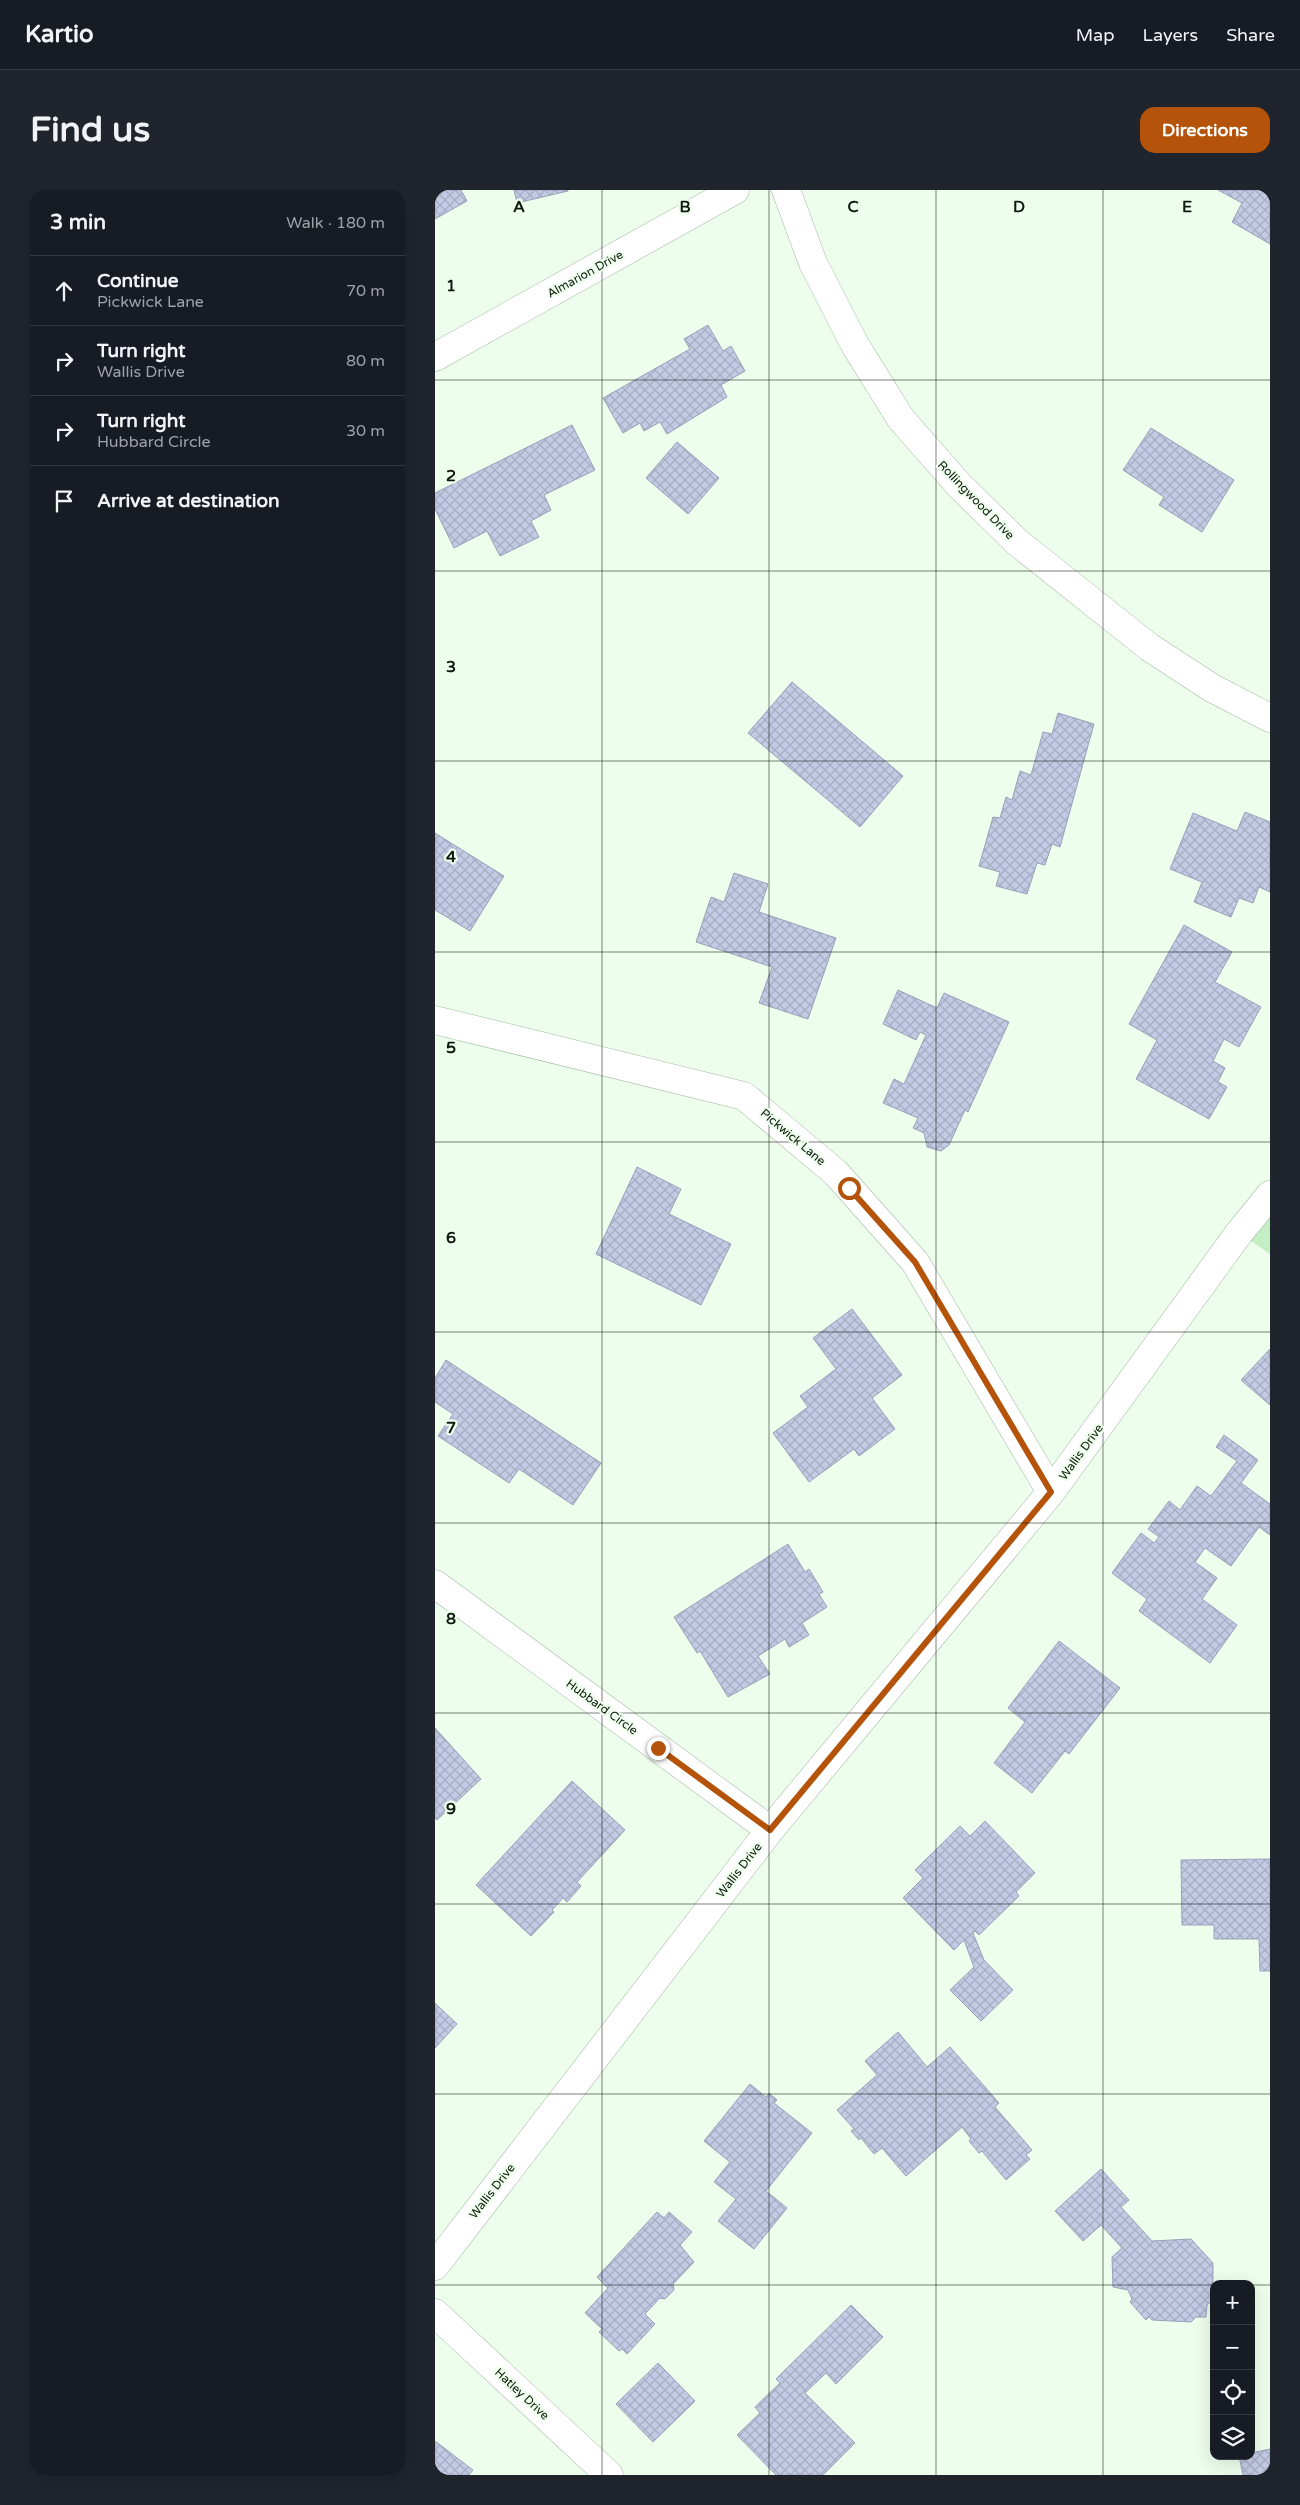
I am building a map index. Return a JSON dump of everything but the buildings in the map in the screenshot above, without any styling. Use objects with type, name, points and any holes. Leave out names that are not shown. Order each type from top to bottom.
[{"type":"street","name":"Almarion Drive","points":[[435,357],[735,190]]},
{"type":"street","name":"Rollingwood Drive","points":[[786,190],[813,263],[855,345],[901,419],[959,485],[1017,542],[1149,648],[1212,688],[1270,718]]},
{"type":"street","name":"Pickwick Lane","points":[[435,1020],[744,1096],[836,1173],[915,1262],[1051,1492]]},
{"type":"street","name":"Wallis Drive","points":[[435,2266],[770,1830],[1051,1492],[1233,1241],[1270,1195]]},
{"type":"street","name":"Hubbard Circle","points":[[435,1584],[770,1830]]},
{"type":"street","name":"Hatley Drive","points":[[435,2313],[609,2475]]},
{"type":"green space","points":[[1270,1195],[1270,1254],[1239,1233]]},
{"type":"route","points":[[658,1748],[770,1830],[1051,1492],[915,1262],[849,1188]]}]
